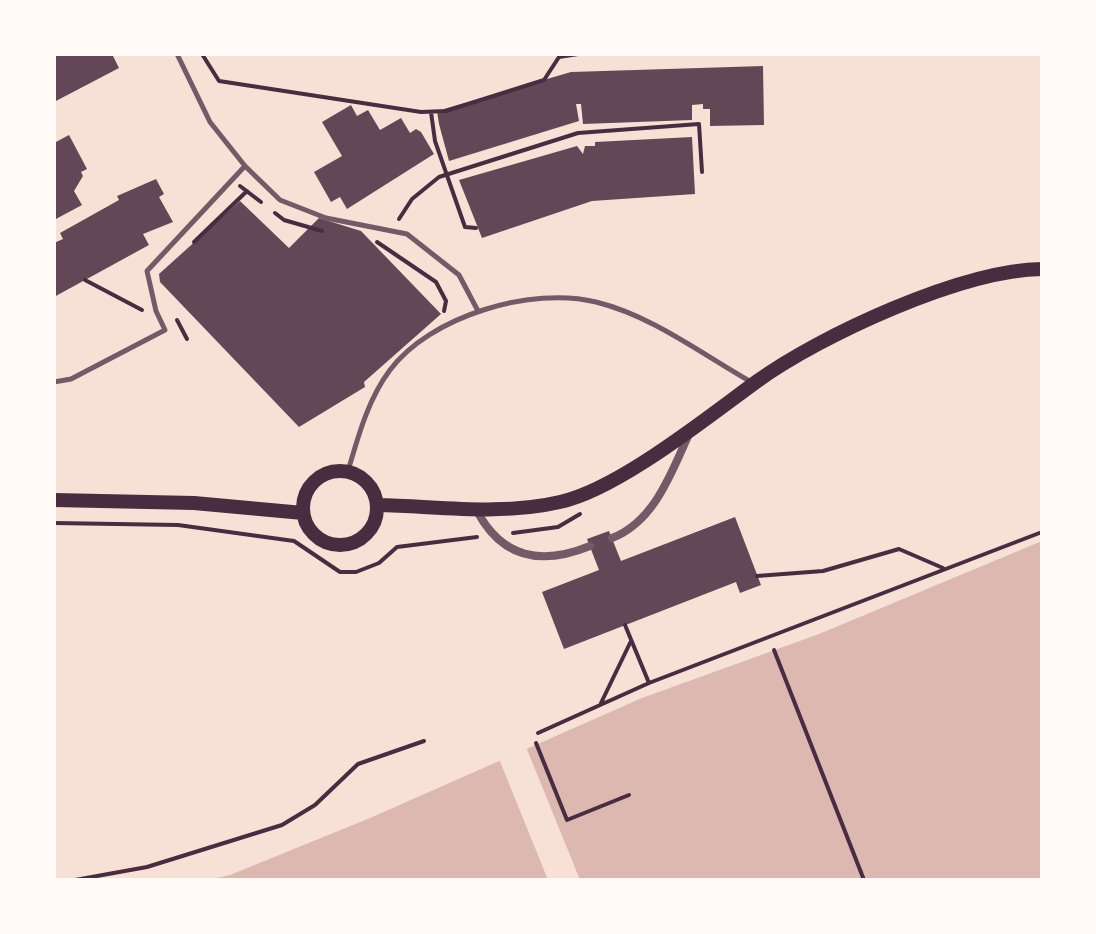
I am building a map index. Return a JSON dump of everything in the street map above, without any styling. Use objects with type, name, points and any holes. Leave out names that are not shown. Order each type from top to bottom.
[{"type":"main road","points":[[378,505],[477,511],[561,502],[607,482],[691,430],[776,368],[872,319],[940,292],[1020,269],[1042,269]]},
{"type":"main road","points":[[348,471],[369,483],[378,505],[371,530],[349,545],[325,542],[314,535],[303,513],[304,499],[320,476],[348,471]]},
{"type":"main road","points":[[54,500],[194,503],[303,513]]},
{"type":"street","points":[[612,538],[633,530],[666,486],[691,430]]},
{"type":"street","points":[[477,511],[490,536],[507,548],[531,556],[568,555],[590,546]]},
{"type":"lane","points":[[177,54],[210,122],[245,166],[280,200],[326,218],[407,234],[459,275],[478,311]]},
{"type":"lane","points":[[54,382],[71,379],[165,330],[147,271],[245,166]]},
{"type":"lane","points":[[348,471],[361,425],[390,369],[435,331],[478,311],[524,298],[594,301],[643,318],[754,384]]},
{"type":"path","points":[[202,54],[219,81],[435,115],[544,80],[559,57],[578,54]]},
{"type":"path","points":[[435,115],[435,141],[465,227],[476,228]]},
{"type":"path","points":[[441,314],[446,301],[436,282],[369,239],[399,219],[412,199],[447,175],[578,133],[699,124],[702,172]]},
{"type":"path","points":[[232,179],[284,220],[330,232]]},
{"type":"path","points":[[192,244],[247,191]]},
{"type":"path","points":[[85,280],[142,310],[166,301],[187,339]]},
{"type":"path","points":[[54,523],[178,525],[294,541],[340,572],[356,572],[379,563],[397,547],[558,527],[582,512],[576,496]]},
{"type":"path","points":[[538,733],[649,683],[1042,532]]},
{"type":"path","points":[[757,576],[823,571],[899,549],[945,569]]},
{"type":"path","points":[[625,625],[649,683]]},
{"type":"path","points":[[600,705],[631,641]]},
{"type":"path","points":[[774,650],[864,880]]},
{"type":"path","points":[[75,880],[147,867],[282,825],[315,805],[358,764],[424,741]]},
{"type":"path","points":[[536,743],[567,820],[629,795]]},
{"type":"shaded area","points":[[1042,541],[1042,880],[208,880],[230,875],[370,818],[642,698],[819,634]]},
{"type":"pier","points":[[526,747],[580,880],[548,880],[499,759]]},
{"type":"building","points":[[54,54],[112,54],[119,68],[54,102]]},
{"type":"building","points":[[763,66],[764,125],[710,126],[710,109],[703,109],[703,104],[692,105],[692,120],[583,124],[581,104],[576,104],[579,121],[449,161],[439,124],[437,111],[571,72]]},
{"type":"building","points":[[351,105],[357,116],[368,110],[380,130],[401,118],[410,133],[416,129],[421,132],[434,154],[347,209],[340,197],[331,202],[314,172],[342,156],[322,122]]},
{"type":"building","points":[[69,135],[87,169],[81,172],[83,176],[74,191],[82,205],[54,220],[54,143]]},
{"type":"building","points":[[692,137],[695,194],[592,201],[482,238],[459,180],[577,146],[583,154],[585,146],[595,146],[595,142]]},
{"type":"building","points":[[156,179],[164,194],[159,197],[173,222],[143,234],[149,245],[54,297],[54,243],[63,239],[60,233],[119,200],[117,196]]},
{"type":"building","points":[[240,201],[289,248],[319,218],[361,231],[441,314],[364,382],[365,387],[299,427],[160,282],[159,274]]},
{"type":"building","points":[[735,517],[761,585],[740,593],[736,582],[564,649],[542,592],[599,570],[587,539],[609,531],[621,561]]}]
